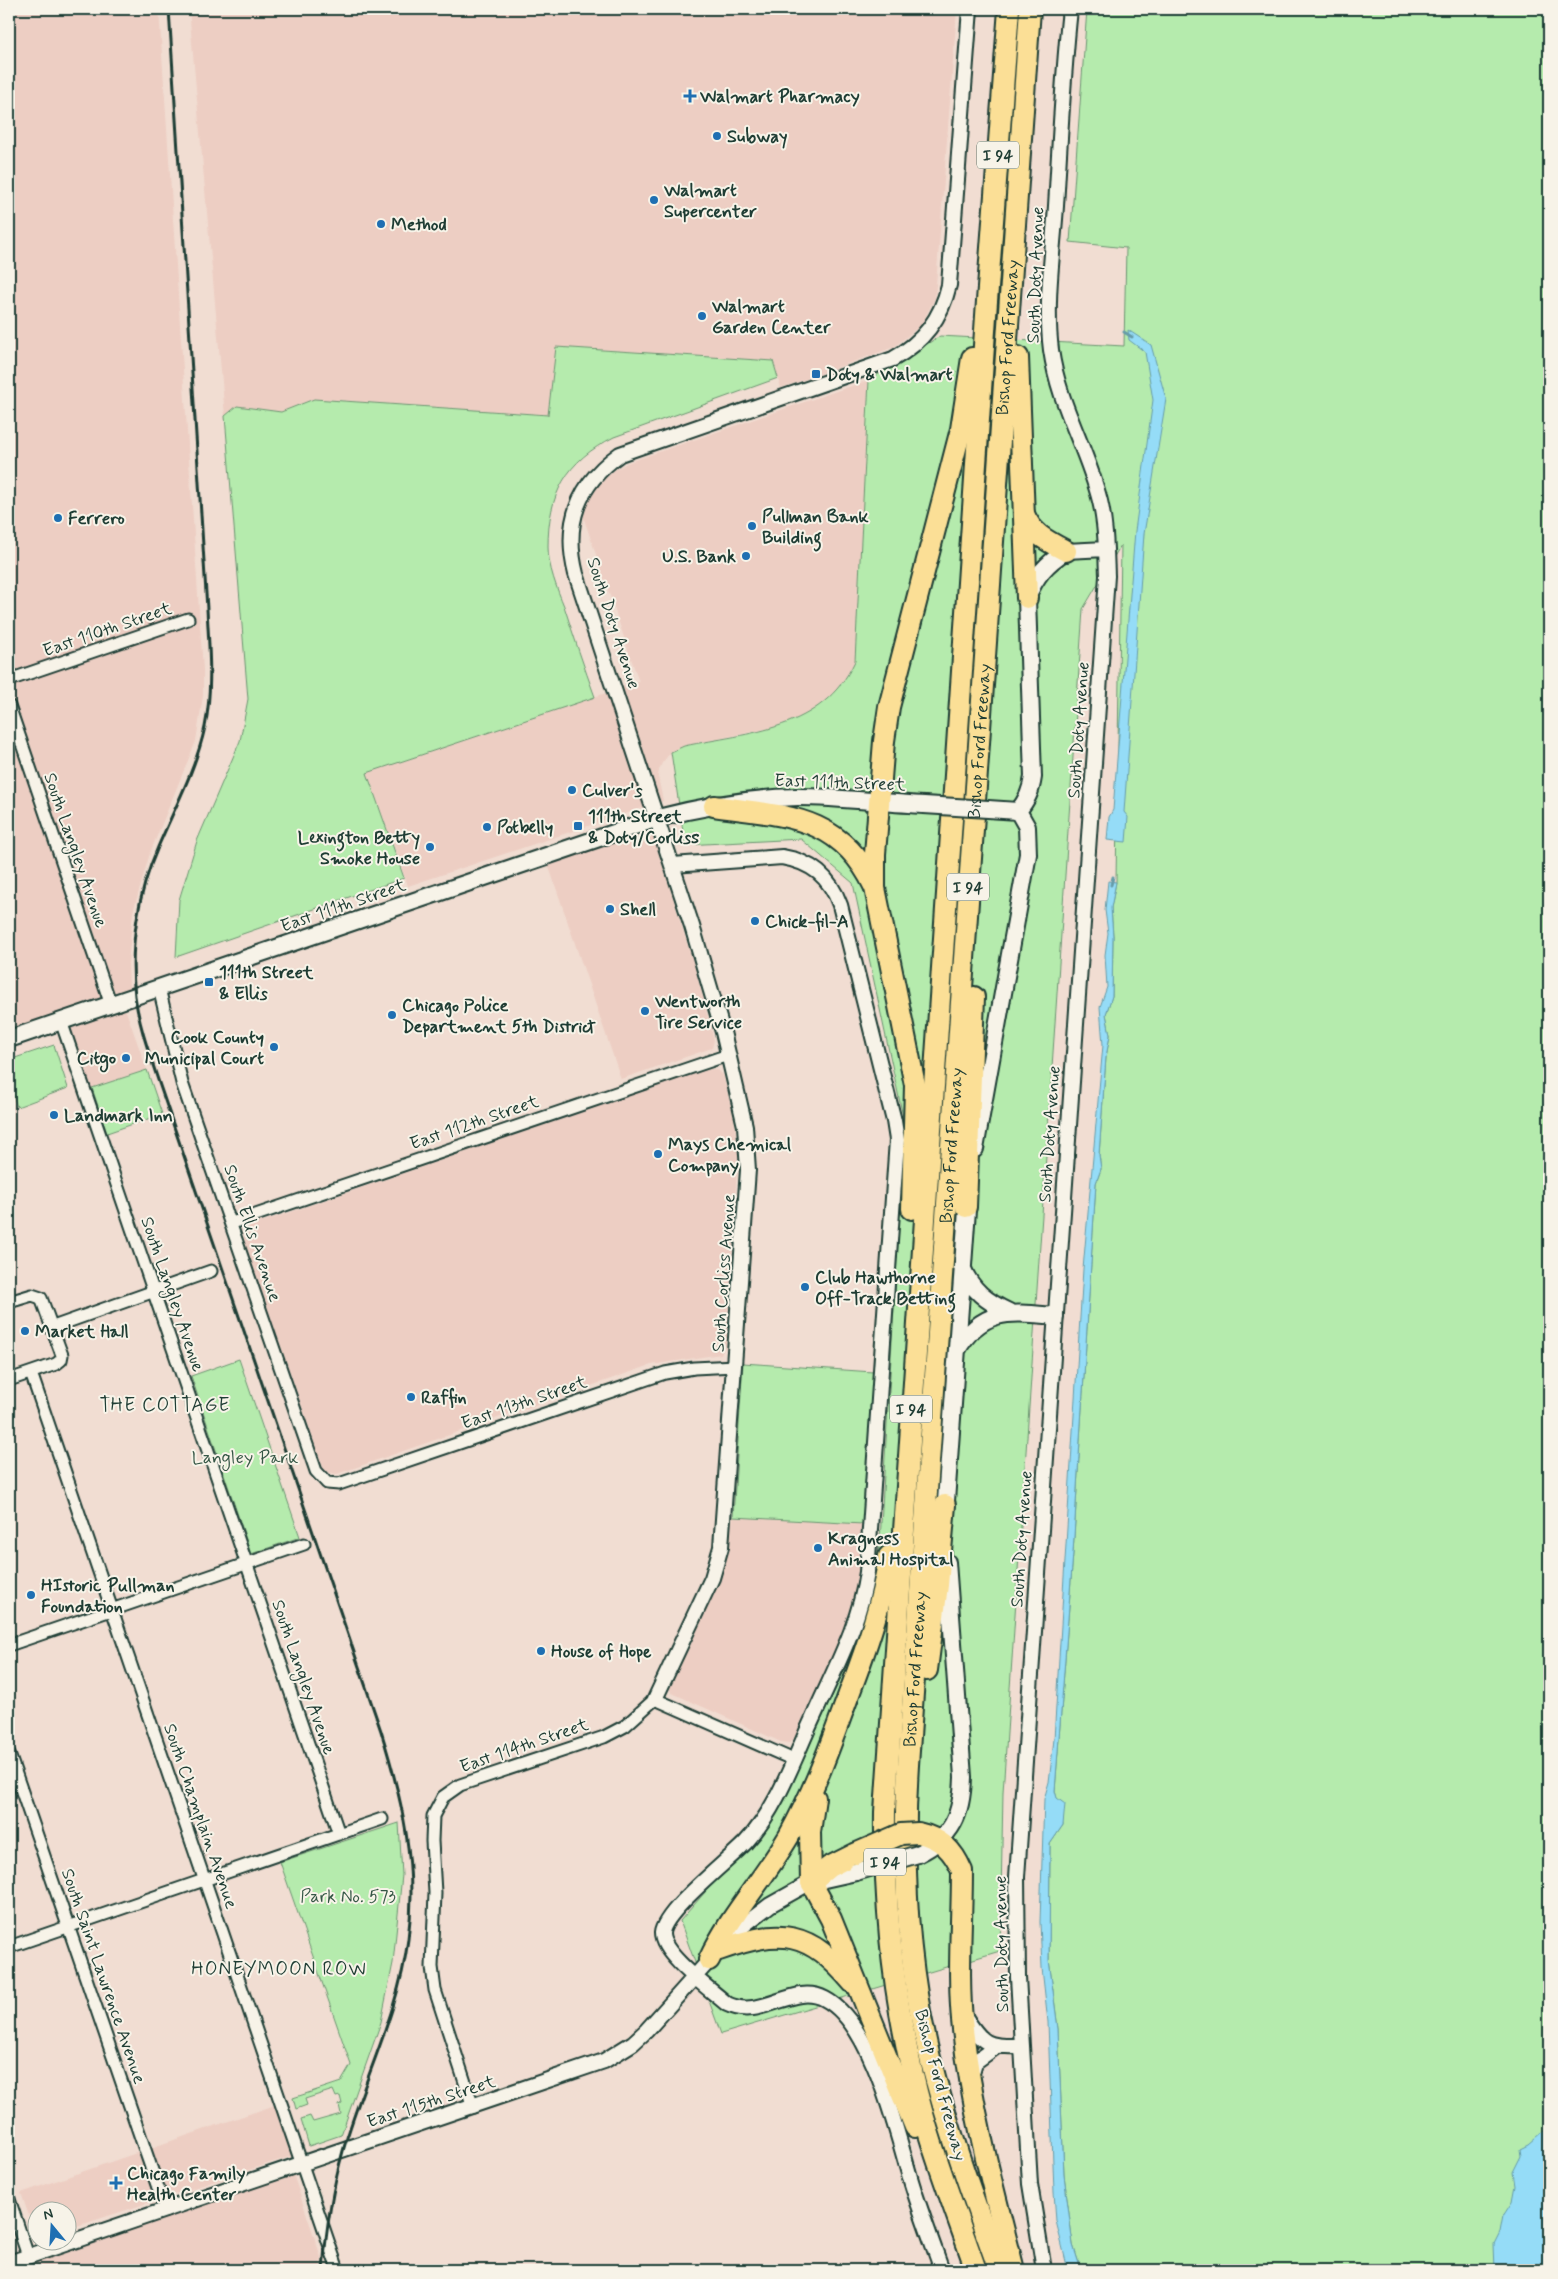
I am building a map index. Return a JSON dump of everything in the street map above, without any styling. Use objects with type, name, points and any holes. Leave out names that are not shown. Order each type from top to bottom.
[{"type":"highway","name":"Bishop Ford Freeway","points":[[976,2270],[924,2119],[904,2037],[892,1966],[884,1852],[886,1772],[987,302],[1009,9]]},
{"type":"highway","name":"Bishop Ford Freeway","points":[[999,2270],[942,2103],[921,2011],[909,1934],[904,1846],[968,890],[1030,9]]},
{"type":"highway","points":[[1014,233],[1019,311],[1018,383],[1027,598]]},
{"type":"highway","points":[[918,1316],[911,1264],[915,1085],[875,888],[875,854],[884,741],[889,707],[961,429],[976,334],[987,302]]},
{"type":"highway","points":[[1024,512],[1029,525],[1035,533],[1066,551]]},
{"type":"highway","points":[[714,806],[789,817],[832,833],[854,853],[875,888]]},
{"type":"highway","points":[[966,1207],[976,944],[968,890]]},
{"type":"highway","points":[[714,1955],[721,1935],[767,1871],[818,1781],[875,1621],[886,1578],[892,1541],[905,1502]]},
{"type":"highway","points":[[908,1765],[923,1704],[938,1585],[945,1505]]},
{"type":"highway","points":[[818,1781],[810,1832],[811,1882],[831,1919],[928,2162],[957,2215]]},
{"type":"highway","points":[[811,1882],[830,1867],[856,1863],[901,1834],[918,1833],[930,1836],[940,1841],[955,1855],[962,1871],[960,1981],[970,2082],[1014,2270]]},
{"type":"highway","points":[[714,1955],[744,1941],[773,1935],[785,1935],[800,1940],[826,1956],[841,1970],[863,1996]]},
{"type":"main road","points":[[856,1863],[918,1854],[940,1841],[958,1814],[962,1800],[963,1777],[948,1589],[945,1505],[966,1207],[1028,854],[1027,827],[1018,811],[1026,802],[1031,790],[1033,777],[1027,598],[1032,585],[1044,568],[1066,551]]},
{"type":"main road","name":"East 111th Street","points":[[9,1039],[658,818],[714,806],[798,797],[844,798],[1018,811]]},
{"type":"main road","points":[[962,1266],[966,1278],[978,1294],[1009,1312]]},
{"type":"main road","points":[[957,1351],[963,1341],[978,1326],[995,1316],[1009,1312],[1055,1316]]},
{"type":"street","name":"South Doty Avenue","points":[[658,818],[574,563],[571,540],[574,513],[588,485],[597,473],[620,454],[892,360],[914,345],[930,330],[942,308],[948,284],[970,9]]},
{"type":"street","name":"South Doty Avenue","points":[[1044,2270],[1030,2184],[1021,2046],[1016,1927],[1017,1877],[1105,610],[1106,549],[1100,501],[1092,474],[1060,391],[1051,347],[1052,258],[1070,9]]},
{"type":"street","points":[[1066,551],[1106,549]]},
{"type":"street","name":"East 110th Street","points":[[9,680],[188,620]]},
{"type":"street","name":"South Langley Avenue","points":[[9,706],[111,1005]]},
{"type":"street","name":"South Corliss Avenue","points":[[655,1699],[712,1578],[721,1547],[736,1366],[748,1170],[743,1115],[728,1055],[658,818]]},
{"type":"street","points":[[673,865],[782,857],[796,859],[810,865],[829,881],[840,905],[896,1133],[896,1163],[864,1594],[849,1636],[775,1799],[757,1830],[665,1921],[662,1935],[663,1941],[673,1956],[727,2004],[734,2007],[754,2009],[808,1994],[825,1999],[843,2014],[874,2065],[942,2270]]},
{"type":"street","name":"South Ellis Avenue","points":[[159,988],[182,1083],[316,1470],[327,1483]]},
{"type":"street","name":"South Langley Avenue","points":[[61,1022],[340,1834]]},
{"type":"street","name":"East 112th Street","points":[[232,1223],[728,1055]]},
{"type":"street","points":[[53,1327],[211,1271]]},
{"type":"street","points":[[9,1302],[32,1295],[39,1296],[45,1303],[61,1352],[60,1360],[56,1364],[9,1380]]},
{"type":"street","name":"East 113th Street","points":[[327,1483],[339,1484],[665,1373],[694,1368],[736,1366]]},
{"type":"street","name":"South Champlain Avenue","points":[[31,1373],[338,2270]]},
{"type":"street","points":[[9,1645],[304,1544]]},
{"type":"street","points":[[655,1699],[794,1760]]},
{"type":"street","name":"East 114th Street","points":[[473,2107],[432,1979],[435,1894],[433,1816],[444,1797],[460,1786],[604,1737],[625,1726],[655,1699]]},
{"type":"street","name":"South Saint Lawrence Avenue","points":[[9,1754],[166,2210]]},
{"type":"street","points":[[9,1947],[382,1819]]},
{"type":"street","name":"East 115th Street","points":[[9,2263],[588,2068],[611,2057],[633,2043],[646,2031],[734,1933],[770,1905],[811,1882]]},
{"type":"street","points":[[962,2012],[972,2028],[984,2041],[997,2046],[1021,2046]]},
{"type":"street","points":[[970,2082],[975,2062],[997,2046]]},
{"type":"street","points":[[9,2199],[28,2256]]},
{"type":"shaded area","points":[[9,9],[159,9],[203,670],[203,696],[196,741],[150,853],[133,912],[128,964],[129,988],[9,1030]]},
{"type":"shaded area","points":[[189,9],[957,9],[935,298],[921,325],[894,347],[781,388],[773,361],[556,347],[548,415],[314,399],[281,412],[237,406],[225,416]]},
{"type":"shaded area","points":[[869,380],[855,661],[840,688],[819,707],[792,721],[771,728],[684,746],[671,752],[659,770],[658,777],[663,801],[408,886],[367,773],[639,682],[583,516],[588,499],[597,486],[616,469],[629,462]]},
{"type":"shaded area","points":[[642,835],[653,835],[695,968],[714,1040],[712,1048],[621,1079],[548,864]]},
{"type":"shaded area","points":[[125,1008],[147,1070],[84,1091],[62,1029]]},
{"type":"shaded area","points":[[704,1070],[718,1070],[723,1075],[734,1118],[738,1155],[726,1345],[721,1354],[651,1365],[337,1474],[324,1470],[245,1243],[244,1236],[247,1227]]},
{"type":"shaded area","points":[[733,1517],[863,1524],[861,1578],[847,1627],[795,1737],[789,1743],[781,1742],[672,1693],[669,1689],[724,1563]]},
{"type":"shaded area","points":[[278,2104],[295,2155],[78,2226],[78,2202],[28,2202],[28,2213],[21,2193]]},
{"type":"shaded area","points":[[293,2174],[321,2257],[320,2270],[13,2270],[66,2252],[78,2252],[78,2248]]},
{"type":"green space","points":[[1087,9],[1549,9],[1549,2270],[1081,2270],[1073,2245],[1064,2175],[1058,2029],[1049,1960],[1050,1844],[1063,1825],[1055,1791],[1073,1553],[1096,1183],[1101,1169],[1099,1155],[1106,1057],[1110,1035],[1106,1014],[1112,996],[1113,936],[1111,908],[1116,882],[1121,545],[1083,609],[1003,1792],[1000,1951],[721,2034],[680,1921],[784,1801],[860,1636],[880,1541],[905,1126],[853,883],[801,839],[685,845],[671,752],[684,746],[759,731],[804,715],[824,702],[841,684],[855,661],[869,380],[940,336],[1124,346],[1126,248],[1070,242]]},
{"type":"green space","points":[[556,347],[773,361],[778,378],[614,437],[597,446],[583,457],[563,481],[556,495],[549,528],[548,547],[551,570],[595,697],[367,773],[404,878],[176,957],[179,900],[197,841],[240,741],[248,699],[225,416],[237,406],[281,412],[314,399],[548,415]]},
{"type":"green space","points":[[54,1045],[68,1088],[17,1107],[9,1082],[9,1060]]},
{"type":"green space","points":[[147,1070],[162,1114],[107,1133],[92,1088]]},
{"type":"green space","name":"Langley Park","points":[[239,1359],[300,1537],[251,1554],[191,1376]]},
{"type":"green space","points":[[743,1363],[873,1372],[863,1524],[733,1517]]},
{"type":"green space","name":"Park No. 573","points":[[399,1823],[402,1875],[393,1963],[381,2022],[341,2135],[309,2146],[301,2119],[310,2116],[313,2122],[341,2114],[339,2105],[342,2104],[340,2096],[336,2097],[333,2090],[305,2099],[307,2105],[296,2109],[293,2098],[341,2082],[351,2065],[280,1862]]},
{"type":"water","points":[[1128,330],[1151,345],[1166,399],[1144,534],[1124,812],[1128,817],[1126,842],[1107,840],[1109,817],[1113,810],[1135,531],[1153,400],[1145,352],[1129,340]]},
{"type":"water","points":[[1108,881],[1116,882],[1111,908],[1113,936],[1112,996],[1106,1014],[1110,1035],[1106,1057],[1099,1155],[1101,1169],[1096,1183],[1073,1553],[1055,1791],[1057,1798],[1065,1804],[1063,1825],[1050,1844],[1049,1960],[1058,2029],[1064,2175],[1073,2245],[1081,2270],[1068,2270],[1056,2221],[1048,2022],[1042,1968],[1040,1922],[1044,1799],[1049,1782],[1054,1739],[1083,1269],[1103,1045],[1100,1007],[1107,987],[1105,955],[1108,933],[1105,910]]},
{"type":"water","points":[[1549,2127],[1549,2270],[1495,2270],[1494,2244],[1500,2232],[1503,2216],[1512,2202],[1515,2186],[1513,2172],[1521,2156],[1520,2149],[1528,2145]]},
{"type":"waterway","points":[[1124,332],[1132,337]]},
{"type":"waterway","points":[[1111,885],[1113,877]]},
{"type":"railway","points":[[169,9],[210,683],[205,727],[201,743],[185,788],[151,865],[140,901],[134,939],[133,977],[135,996],[142,1028],[155,1070],[381,1731],[401,1808],[406,1834],[411,1886],[408,1939],[397,1993],[343,2151],[330,2210],[323,2270]]},
{"type":"place","name":"Walmart Pharmacy","points":[[690,96]]},
{"type":"place","name":"Subway","points":[[717,136]]},
{"type":"place","name":"Walmart Supercenter","points":[[654,200]]},
{"type":"place","name":"Method","points":[[381,224]]},
{"type":"place","name":"Walmart Garden Center","points":[[702,316]]},
{"type":"place","name":"Doty & Walmart","points":[[816,374]]},
{"type":"place","name":"Ferrero","points":[[58,518]]},
{"type":"place","name":"Pullman Bank Building","points":[[752,526]]},
{"type":"place","name":"U.S. Bank","points":[[746,556]]},
{"type":"place","name":"Culver's","points":[[572,790]]},
{"type":"place","name":"111th Street & Doty/Corliss","points":[[578,826]]},
{"type":"place","name":"Potbelly","points":[[487,827]]},
{"type":"place","name":"Lexington Betty Smoke House","points":[[430,847]]},
{"type":"place","name":"Shell","points":[[610,909]]},
{"type":"place","name":"Chick-fil-A","points":[[755,921]]},
{"type":"place","name":"111th Street & Ellis","points":[[209,982]]},
{"type":"place","name":"Wentworth Tire Service","points":[[645,1011]]},
{"type":"place","name":"Chicago Police Department 5th District","points":[[392,1015]]},
{"type":"place","name":"Cook County Municipal Court","points":[[274,1047]]},
{"type":"place","name":"Citgo","points":[[126,1058]]},
{"type":"place","name":"Landmark Inn","points":[[54,1115]]},
{"type":"place","name":"Mays Chemical Company","points":[[658,1154]]},
{"type":"place","name":"Club Hawthorne Off-Track Betting","points":[[805,1287]]},
{"type":"place","name":"Market Hall","points":[[25,1331]]},
{"type":"place","name":"Raffin","points":[[411,1397]]},
{"type":"place","name":"Kragness Animal Hospital","points":[[818,1548]]},
{"type":"place","name":"HIstoric Pullman Foundation","points":[[31,1595]]},
{"type":"place","name":"House of Hope","points":[[541,1651]]},
{"type":"place","name":"Chicago Family Health Center","points":[[116,2183]]},
{"type":"district","name":"THE COTTAGE","points":[[165,1404]]},
{"type":"district","name":"HONEYMOON ROW","points":[[279,1968]]}]
